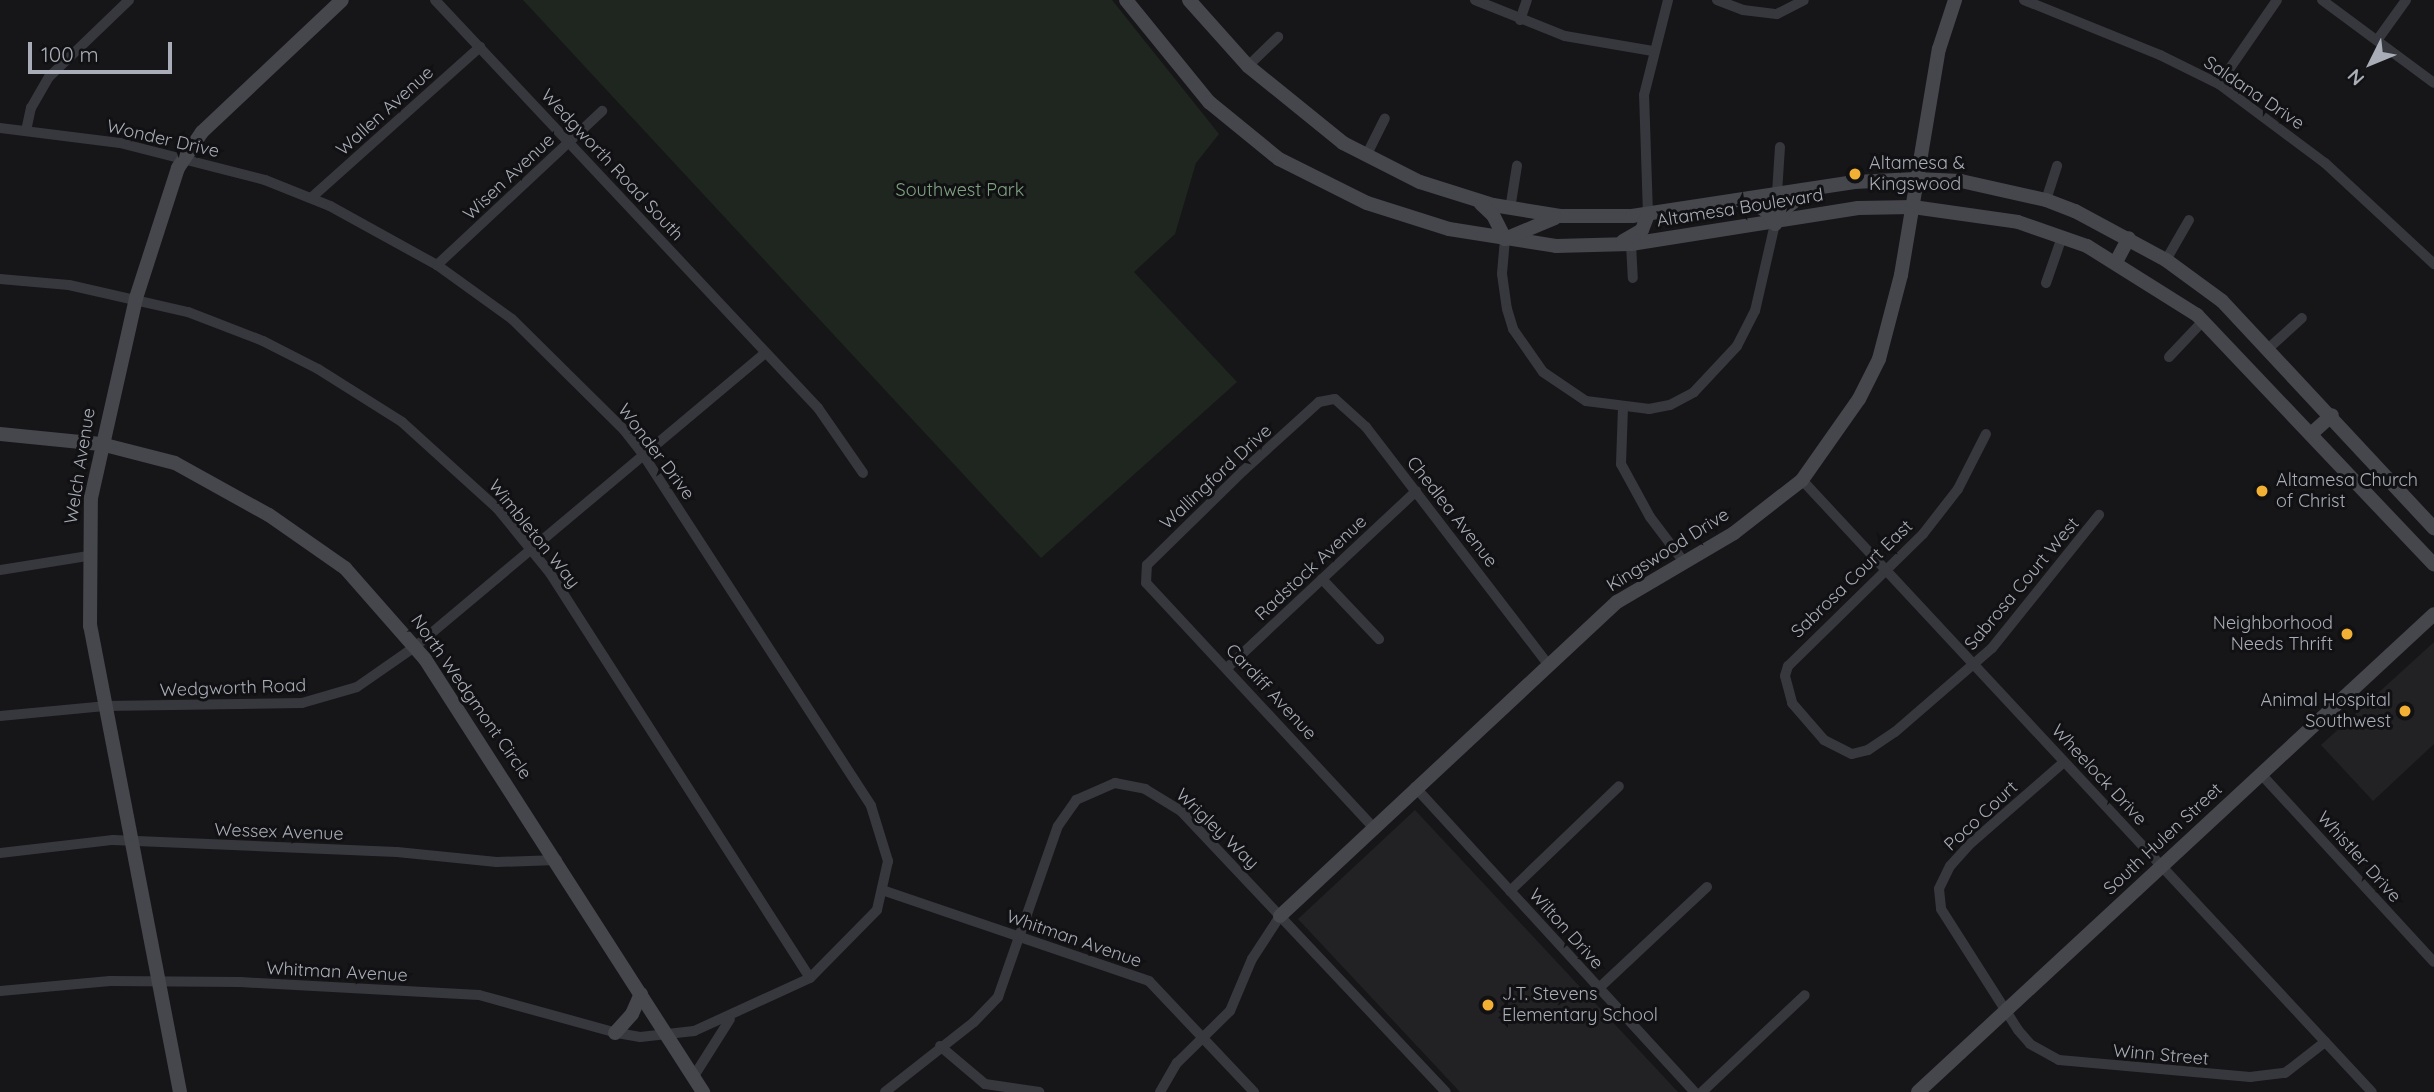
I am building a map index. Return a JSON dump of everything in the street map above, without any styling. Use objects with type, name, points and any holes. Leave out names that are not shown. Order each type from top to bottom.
[{"type":"main road","name":"Welch Avenue","points":[[180,1092],[90,626],[87,556],[101,444],[136,298],[184,157],[202,132],[342,0]]},
{"type":"main road","name":"Altamesa Boulevard","points":[[1126,0],[1209,102],[1243,133],[1303,175],[1394,213],[1505,239],[1556,246],[1675,240],[1858,208],[1913,207],[2018,222],[2062,237],[2116,262],[2170,295],[2203,321],[2434,565]]},
{"type":"main road","name":"Altamesa Boulevard","points":[[1189,0],[1248,66],[1320,126],[1366,156],[1420,182],[1476,201],[1510,209],[1560,216],[1648,214],[1812,187],[1916,179],[1961,181],[2046,200],[2129,238],[2166,260],[2216,296],[2270,347],[2434,528]]},
{"type":"main road","name":"Kingswood Drive","points":[[1280,916],[1617,602],[1734,533],[1802,480],[1859,399],[1879,359],[1901,275],[1939,49],[1955,0]]},
{"type":"main road","points":[[1746,199],[1766,211],[1775,224],[1787,207],[1812,187]]},
{"type":"main road","points":[[1476,201],[1493,215],[1505,239],[1560,216]]},
{"type":"main road","points":[[1648,214],[1655,227],[1675,240]]},
{"type":"main road","points":[[1611,244],[1642,230],[1648,214]]},
{"type":"main road","points":[[2116,262],[2129,238]]},
{"type":"main road","points":[[2311,434],[2332,415]]},
{"type":"main road","name":"North Wedgmont Circle","points":[[0,434],[101,444],[175,463],[270,515],[345,568],[416,646],[557,860],[703,1092]]},
{"type":"main road","name":"South Hulen Street","points":[[1918,1092],[2434,614]]},
{"type":"main road","points":[[615,1033],[632,1014],[641,994]]},
{"type":"street","points":[[26,131],[31,108],[50,77],[130,0]]},
{"type":"street","name":"Wedgworth Road South","points":[[435,0],[818,408],[863,473]]},
{"type":"street","points":[[1475,0],[1520,20],[1601,44],[1653,51]]},
{"type":"street","points":[[1520,20],[1527,0]]},
{"type":"street","points":[[1648,214],[1642,133],[1653,51],[1668,0]]},
{"type":"street","points":[[1717,0],[1777,14],[1804,0]]},
{"type":"street","name":"Saldana Drive","points":[[2024,0],[2160,54],[2219,84],[2325,163],[2434,264]]},
{"type":"street","points":[[2219,84],[2277,0]]},
{"type":"street","points":[[2322,0],[2434,83]]},
{"type":"street","points":[[2378,39],[2406,0]]},
{"type":"street","points":[[1248,66],[1278,37]]},
{"type":"street","name":"Wallen Avenue","points":[[311,198],[480,47]]},
{"type":"street","name":"Wisen Avenue","points":[[437,265],[602,111]]},
{"type":"street","points":[[1366,156],[1385,118]]},
{"type":"street","name":"Wonder Drive","points":[[0,128],[120,143],[184,157],[311,198],[437,265],[521,328],[624,430],[644,456],[871,806],[885,841],[885,891],[867,923],[810,978],[730,1018],[667,1035]]},
{"type":"street","name":"Altamesa Boulevard","points":[[1777,193],[1780,147]]},
{"type":"street","points":[[1510,209],[1517,166]]},
{"type":"street","points":[[2046,200],[2057,166]]},
{"type":"street","points":[[2166,260],[2189,220]]},
{"type":"street","points":[[1505,239],[1502,274],[1507,309],[1529,354],[1570,394],[1623,407],[1670,405],[1694,392],[1724,363],[1755,311],[1775,224]]},
{"type":"street","points":[[2046,283],[2062,237]]},
{"type":"street","points":[[1631,244],[1633,278]]},
{"type":"street","name":"Wimbleton Way","points":[[0,279],[69,285],[136,298],[262,341],[370,398],[467,478],[531,550],[577,614],[810,978]]},
{"type":"street","points":[[2270,347],[2302,318]]},
{"type":"street","points":[[2169,357],[2203,321]]},
{"type":"street","name":"Wedgworth Road","points":[[0,716],[105,706],[302,703],[357,687],[416,646],[765,353]]},
{"type":"street","name":"Chedlea Avenue","points":[[1319,402],[1335,399],[1342,404],[1416,491],[1548,664]]},
{"type":"street","name":"Wallingford Drive","points":[[1145,580],[1147,565],[1319,402]]},
{"type":"street","points":[[1623,407],[1621,464],[1650,517],[1684,562]]},
{"type":"street","name":"Sabrosa Court East","points":[[1801,714],[1787,691],[1788,666],[1887,572],[1958,489],[1986,434]]},
{"type":"street","name":"Wheelock Drive","points":[[1802,480],[2372,1092]]},
{"type":"street","name":"Radstock Avenue","points":[[1227,668],[1416,491]]},
{"type":"street","name":"Sabrosa Court West","points":[[1801,714],[1824,740],[1844,751],[1868,750],[1974,665],[2045,587],[2099,515]]},
{"type":"street","points":[[0,570],[87,556]]},
{"type":"street","points":[[1322,579],[1379,639]]},
{"type":"street","name":"Cardiff Avenue","points":[[1145,580],[1373,827]]},
{"type":"street","name":"Poco Court","points":[[2005,1010],[1941,909],[1940,889],[1951,866],[1969,845],[2064,762]]},
{"type":"street","name":"Whistler Drive","points":[[2262,774],[2434,962]]},
{"type":"street","name":"Wrigley Way","points":[[885,1092],[940,1046],[974,1022],[998,997],[1067,810],[1098,787],[1115,783],[1145,789],[1181,811],[1446,1092]]},
{"type":"street","points":[[1510,891],[1619,786]]},
{"type":"street","name":"Wilton Drive","points":[[1415,788],[1694,1092]]},
{"type":"street","name":"Wessex Avenue","points":[[0,853],[78,841],[131,841],[397,852],[497,862],[557,860]]},
{"type":"street","points":[[1599,989],[1707,887]]},
{"type":"street","name":"Whitman Avenue","points":[[885,891],[1149,981],[1254,1092]]},
{"type":"street","name":"Kingswood Drive","points":[[1160,1092],[1177,1063],[1230,1011],[1252,959],[1280,916]]},
{"type":"street","name":"Whitman Avenue","points":[[0,991],[59,982],[160,982],[479,995],[615,1033],[667,1035]]},
{"type":"street","points":[[1702,1092],[1805,995]]},
{"type":"street","name":"Winn Street","points":[[2005,1010],[2030,1044],[2059,1060],[2156,1072],[2270,1076],[2298,1065],[2325,1042]]},
{"type":"street","points":[[694,1076],[730,1018]]},
{"type":"street","points":[[940,1046],[985,1084],[1040,1092]]},
{"type":"shaded area","points":[[2434,642],[2434,744],[2373,801],[2321,745]]},
{"type":"shaded area","name":"J.T. Stevens Elementary School","points":[[1415,810],[1678,1092],[1460,1092],[1298,919]]},
{"type":"green space","name":"Southwest Park","points":[[523,0],[1112,0],[1219,134],[1196,163],[1175,234],[1134,272],[1237,382],[1041,558]]},
{"type":"place","name":"Altamesa & Kingswood","points":[[1855,174]]},
{"type":"place","name":"Altamesa Church of Christ","points":[[2262,491]]},
{"type":"place","name":"Neighborhood Needs Thrift","points":[[2347,634]]},
{"type":"place","name":"Animal Hospital Southwest","points":[[2405,711]]},
{"type":"place","name":"J.T. Stevens Elementary School","points":[[1488,1005]]}]
